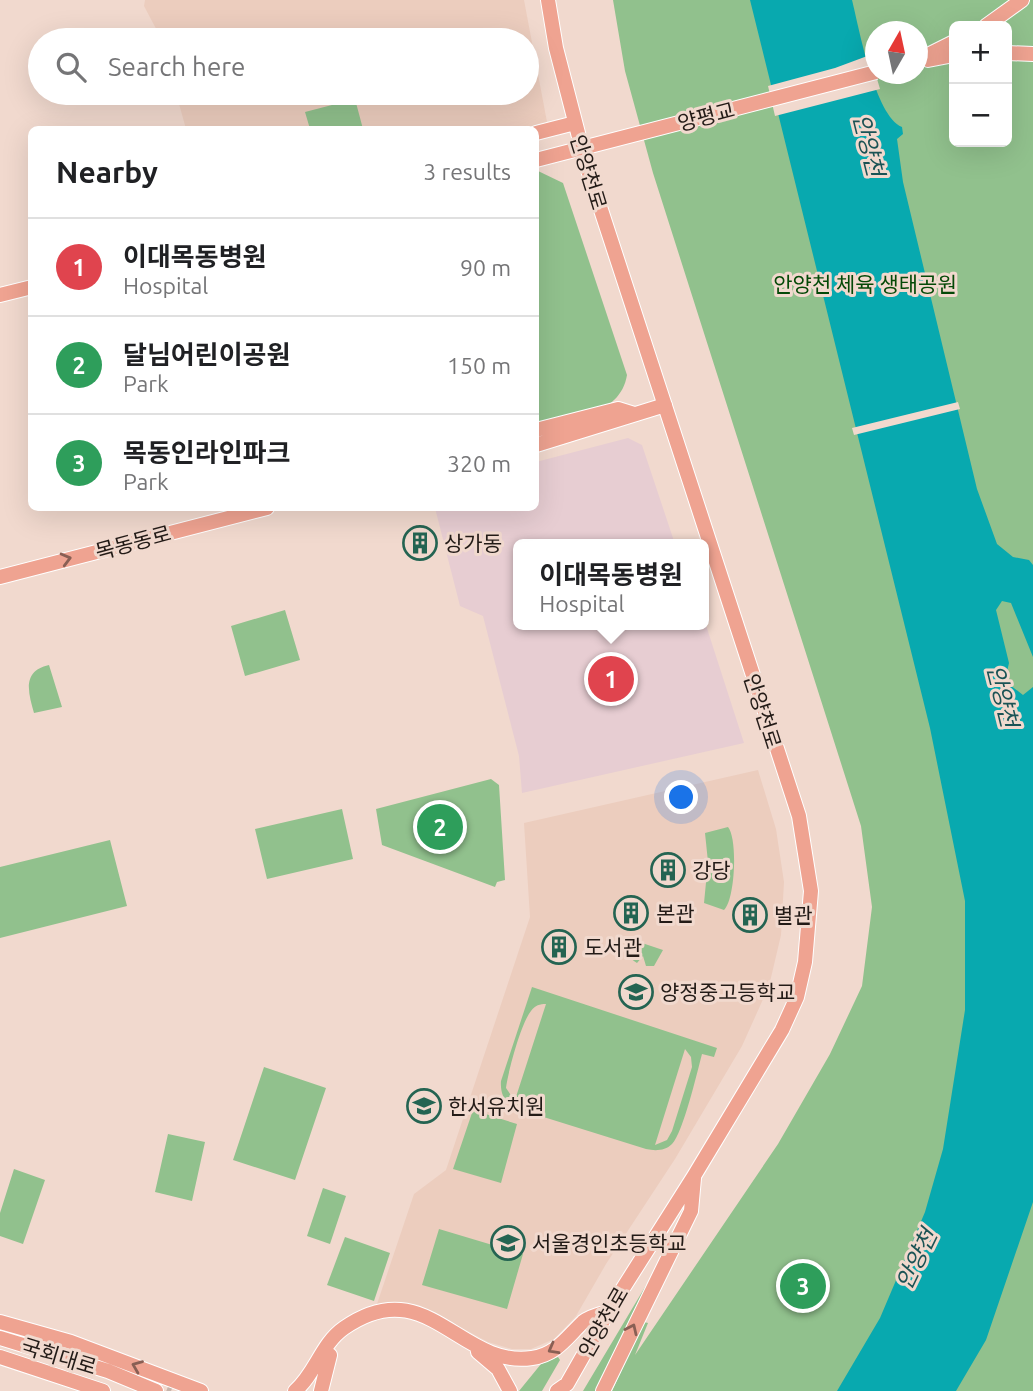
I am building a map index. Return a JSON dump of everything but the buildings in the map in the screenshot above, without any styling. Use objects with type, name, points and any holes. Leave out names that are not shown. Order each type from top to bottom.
[{"type":"main road","name":"안양천로","points":[[548,0],[556,48],[575,123],[709,539]]},
{"type":"main road","points":[[993,21],[1022,0]]},
{"type":"main road","points":[[928,56],[949,45]]},
{"type":"main road","points":[[1012,53],[1033,54]]},
{"type":"main road","points":[[928,59],[949,56]]},
{"type":"main road","name":"양평교","points":[[539,159],[865,75]]},
{"type":"main road","points":[[539,133],[575,123]]},
{"type":"main road","points":[[0,295],[28,288]]},
{"type":"main road","points":[[539,444],[665,405]]},
{"type":"main road","points":[[539,429],[618,409],[634,414]]},
{"type":"main road","name":"목동동로","points":[[0,577],[255,511]]},
{"type":"main road","name":"안양천로","points":[[563,1389],[607,1311],[694,1176],[782,1030],[797,997],[806,951],[811,891],[799,817],[709,540]]},
{"type":"main road","points":[[603,1391],[691,1211],[694,1176]]},
{"type":"main road","points":[[295,1391],[335,1335],[356,1321],[380,1312],[414,1311],[481,1348],[521,1359],[551,1352],[567,1341],[584,1321],[607,1311]]},
{"type":"main road","points":[[321,1391],[325,1367],[342,1339],[363,1325],[395,1316],[426,1323],[475,1350],[498,1369],[510,1391]]},
{"type":"main road","points":[[0,1322],[71,1342],[201,1391]]},
{"type":"main road","name":"국회대로","points":[[0,1338],[108,1371],[156,1391]]},
{"type":"main road","name":"국회대로","points":[[0,1357],[103,1391]]},
{"type":"shaded area","points":[[145,0],[524,0],[529,28],[156,28],[144,6]]},
{"type":"shaded area","points":[[539,80],[547,122],[539,136],[539,126],[185,126],[179,105],[539,105]]},
{"type":"shaded area","points":[[628,438],[642,445],[673,539],[513,539],[513,630],[708,630],[744,743],[522,793],[519,756],[483,616],[460,606],[436,511],[539,511],[539,461]]},
{"type":"shaded area","name":"양정중고등학교","points":[[758,770],[776,829],[784,882],[781,935],[769,986],[742,1046],[675,1159],[606,1264],[576,1316],[554,1339],[531,1349],[512,1349],[488,1342],[419,1305],[394,1302],[377,1304],[414,1194],[446,1170],[530,917],[524,823]]},
{"type":"green space","name":"안양천 체육 생태공원","points":[[613,0],[1033,0],[1033,1391],[612,1391],[644,1322],[648,1323],[635,1355],[778,1144],[830,1054],[862,986],[872,907],[861,826],[653,173],[625,71]]},
{"type":"green space","points":[[332,105],[357,105],[362,126],[309,126],[305,112]]},
{"type":"green space","points":[[539,171],[563,183],[627,375],[615,400],[604,408],[578,418],[539,426]]},
{"type":"green space","points":[[285,610],[300,660],[245,676],[231,626]]},
{"type":"green space","points":[[49,665],[62,707],[34,713],[29,683],[34,672]]},
{"type":"green space","points":[[491,779],[499,785],[505,880],[497,882],[495,887],[382,845],[376,809]]},
{"type":"green space","points":[[342,809],[353,859],[267,879],[255,829]]},
{"type":"green space","points":[[728,827],[733,844],[734,869],[731,894],[724,910],[704,903],[708,862],[705,833]]},
{"type":"green space","points":[[110,840],[127,906],[0,938],[0,867]]},
{"type":"green space","points":[[627,938],[663,950],[654,966],[646,966],[643,956],[637,963],[631,958],[626,950]]},
{"type":"green space","points":[[532,987],[717,1048],[714,1057],[702,1054],[681,1128],[672,1144],[660,1150],[646,1149],[518,1109],[504,1098],[501,1081]],"holes":[[[546,1004],[515,1100],[515,1101],[506,1088],[523,1026],[534,1007]],[[685,1049],[691,1057],[692,1067],[672,1131],[667,1140],[655,1145]]]},
{"type":"green space","points":[[264,1067],[326,1088],[295,1180],[233,1160]]},
{"type":"green space","points":[[473,1110],[517,1124],[501,1183],[453,1169]]},
{"type":"green space","points":[[168,1134],[205,1142],[192,1201],[155,1192]]},
{"type":"green space","points":[[14,1169],[45,1180],[23,1244],[0,1236],[0,1213]]},
{"type":"green space","points":[[323,1188],[346,1196],[330,1244],[307,1236]]},
{"type":"green space","points":[[439,1229],[523,1254],[507,1309],[422,1285]]},
{"type":"green space","points":[[345,1237],[390,1253],[374,1301],[327,1285]]},
{"type":"green space","points":[[648,1282],[596,1391],[583,1391]]},
{"type":"green space","points":[[558,1357],[560,1360],[542,1391],[519,1391],[541,1364]]},
{"type":"water","name":"안양천","points":[[750,0],[852,0],[865,53],[865,84],[874,84],[892,120],[902,127],[903,134],[897,139],[903,182],[977,489],[997,544],[1013,557],[1029,560],[1033,565],[1033,657],[1011,603],[1002,601],[996,610],[1009,663],[1006,676],[1010,685],[1023,695],[1033,687],[1033,1202],[986,1340],[956,1391],[837,1391],[880,1318],[925,1212],[943,1149],[965,1010],[965,901],[930,728]]},
{"type":"pier","points":[[865,57],[865,84],[879,84],[880,89],[775,116],[768,86]]},
{"type":"pier","points":[[958,402],[960,409],[854,435],[852,428]]},
{"type":"tunnel","points":[[142,1379],[171,1391]]},
{"type":"place","name":"상가동","points":[[420,543]]},
{"type":"place","name":"이대목동병원","points":[[611,679]]},
{"type":"place","name":"달님어린이공원","points":[[440,827]]},
{"type":"place","name":"강당","points":[[668,870]]},
{"type":"place","name":"본관","points":[[631,913]]},
{"type":"place","name":"별관","points":[[750,915]]},
{"type":"place","name":"도서관","points":[[559,947]]},
{"type":"place","name":"양정중고등학교","points":[[636,992]]},
{"type":"place","name":"한서유치원","points":[[424,1106]]},
{"type":"place","name":"서울경인초등학교","points":[[508,1243]]},
{"type":"place","name":"목동인라인파크","points":[[803,1286]]}]
